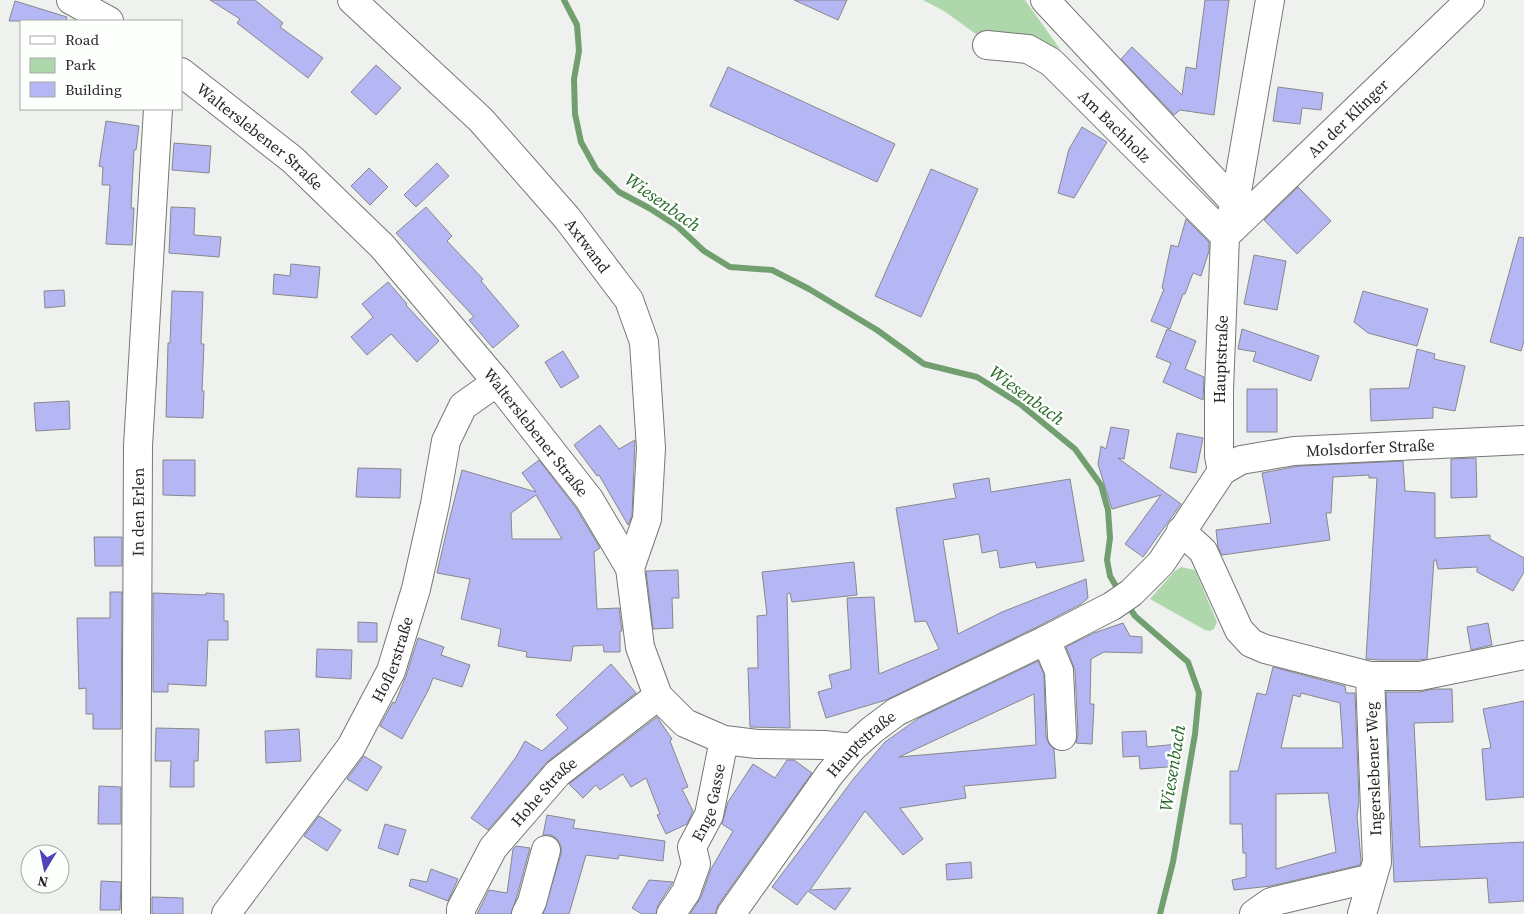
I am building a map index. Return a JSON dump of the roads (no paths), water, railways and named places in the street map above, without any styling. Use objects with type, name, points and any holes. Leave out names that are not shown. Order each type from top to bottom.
[{"type":"street","points":[[71,0],[107,20]]},
{"type":"street","name":"Axtwand","points":[[352,0],[481,120],[567,218],[629,300],[644,342],[651,448],[647,518],[630,568]]},
{"type":"street","name":"Am Bachholz","points":[[1044,0],[1235,203]]},
{"type":"street","name":"Hauptstraße","points":[[731,914],[830,774],[852,748],[896,712],[1046,640],[1121,600],[1161,563],[1222,471],[1220,456],[1220,390],[1225,236],[1235,203],[1270,0]]},
{"type":"street","name":"An der Klinger","points":[[1225,236],[1470,0]]},
{"type":"street","name":"Am Bachholz","points":[[987,45],[1028,49],[1051,62],[1225,236]]},
{"type":"street","name":"Walterslebener Straße","points":[[182,73],[293,160],[382,246],[498,382],[589,498],[630,568],[640,646],[658,696],[685,723],[724,740],[757,744],[824,745],[852,748]]},
{"type":"street","name":"In den Erlen","points":[[136,914],[138,446],[158,110]]},
{"type":"street","name":"Hoflerstraße","points":[[226,914],[351,747],[391,671],[416,589],[435,504],[446,441],[463,406],[498,382]]},
{"type":"street","name":"Molsdorfer Straße","points":[[1222,471],[1241,460],[1294,451],[1524,440]]},
{"type":"street","points":[[1181,531],[1203,551],[1239,630],[1251,643],[1265,649],[1370,676],[1420,676],[1524,655]]},
{"type":"street","points":[[1046,640],[1059,671],[1062,736]]},
{"type":"street","name":"Ingerslebener Weg","points":[[1362,914],[1374,870],[1367,801],[1370,676]]},
{"type":"street","name":"Hohe Straße","points":[[461,914],[461,909],[493,848],[558,773],[658,696]]},
{"type":"street","name":"Enge Gasse","points":[[670,914],[686,892],[696,864],[692,847],[709,815],[724,740]]},
{"type":"street","points":[[526,914],[532,902],[546,850]]},
{"type":"street","points":[[1254,914],[1271,902],[1374,870]]},
{"type":"waterway","name":"Wiesenbach","points":[[564,0],[577,25],[579,51],[574,79],[575,114],[581,142],[596,169],[619,192],[677,226],[704,251],[730,267],[772,270],[809,289],[877,330],[924,364],[977,377],[1020,404],[1075,449],[1101,485],[1108,510],[1110,538],[1107,560],[1110,576],[1120,593]]},
{"type":"waterway","name":"Wiesenbach","points":[[1127,604],[1135,616],[1188,662],[1199,693],[1195,734],[1173,862],[1160,914]]}]
